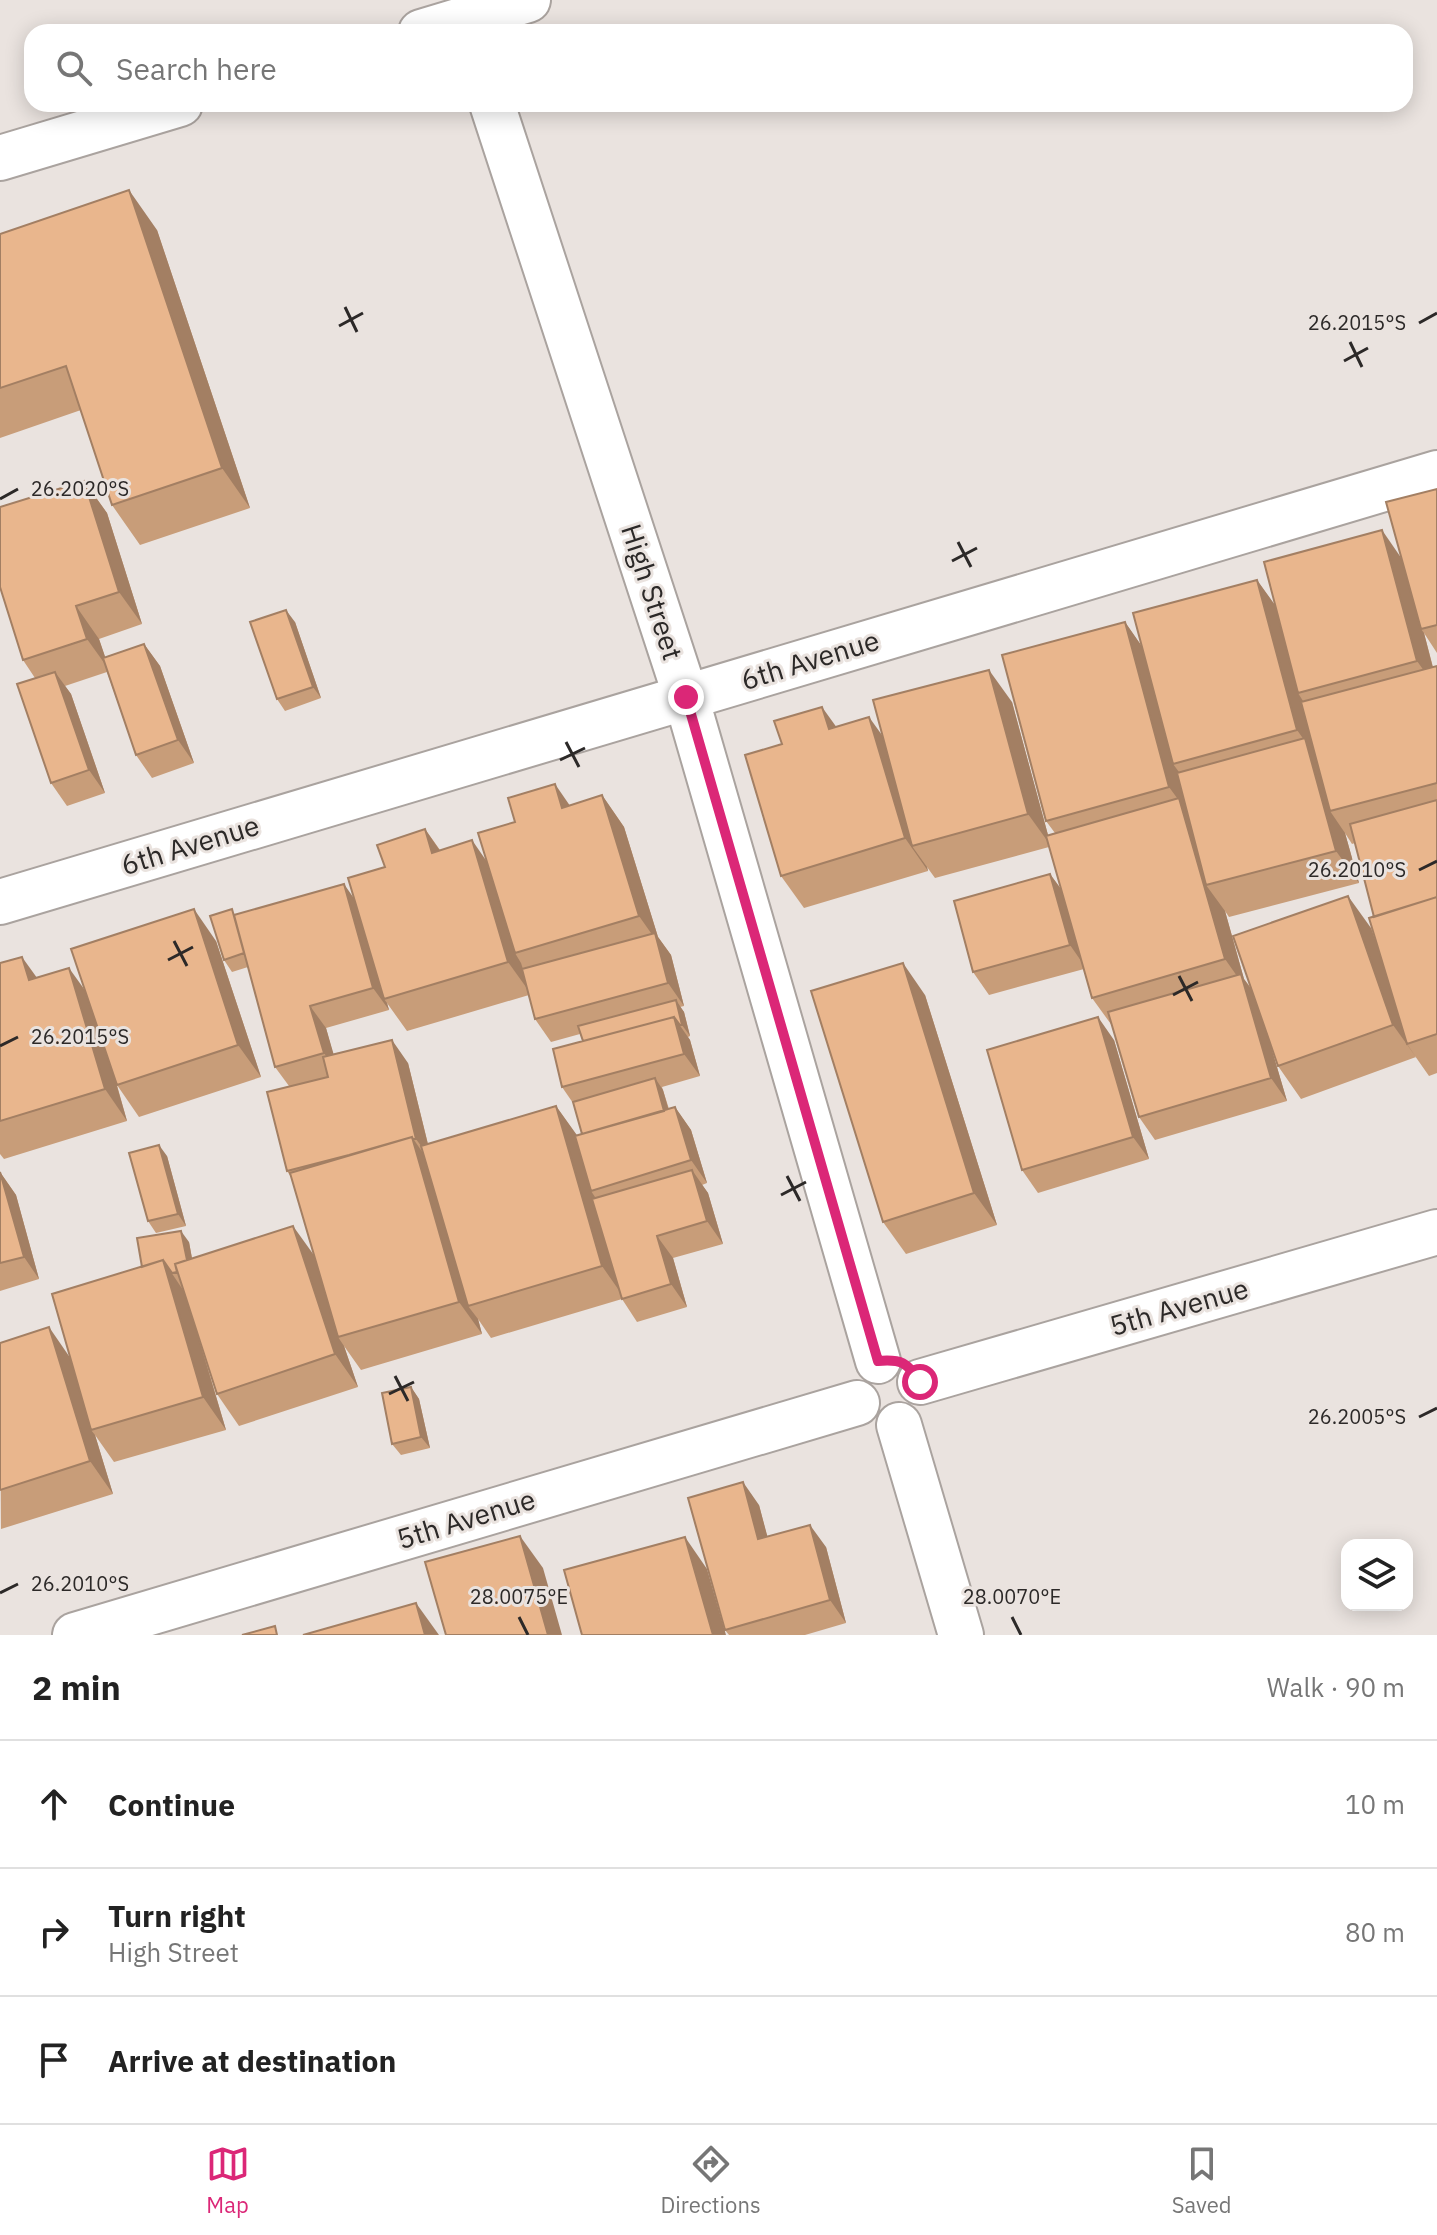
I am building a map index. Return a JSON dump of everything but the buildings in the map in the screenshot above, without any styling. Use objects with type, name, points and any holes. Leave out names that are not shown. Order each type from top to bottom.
[{"type":"street","points":[[444,24],[528,0]]},
{"type":"street","points":[[0,158],[153,112]]},
{"type":"street","name":"High Street","points":[[495,112],[686,697],[878,1361]]},
{"type":"street","name":"6th Avenue","points":[[0,902],[1437,473]]},
{"type":"street","name":"5th Avenue","points":[[920,1382],[1437,1232]]},
{"type":"street","points":[[896,1360],[911,1367],[920,1382],[922,1399],[914,1415],[899,1425],[882,1426],[867,1417],[857,1403],[856,1386],[864,1370],[878,1361],[896,1360]]},
{"type":"street","name":"5th Avenue","points":[[75,1635],[857,1403]]},
{"type":"street","points":[[899,1425],[961,1635]]},
{"type":"route","points":[[686,697],[878,1361],[896,1360],[911,1367],[920,1382]]}]
